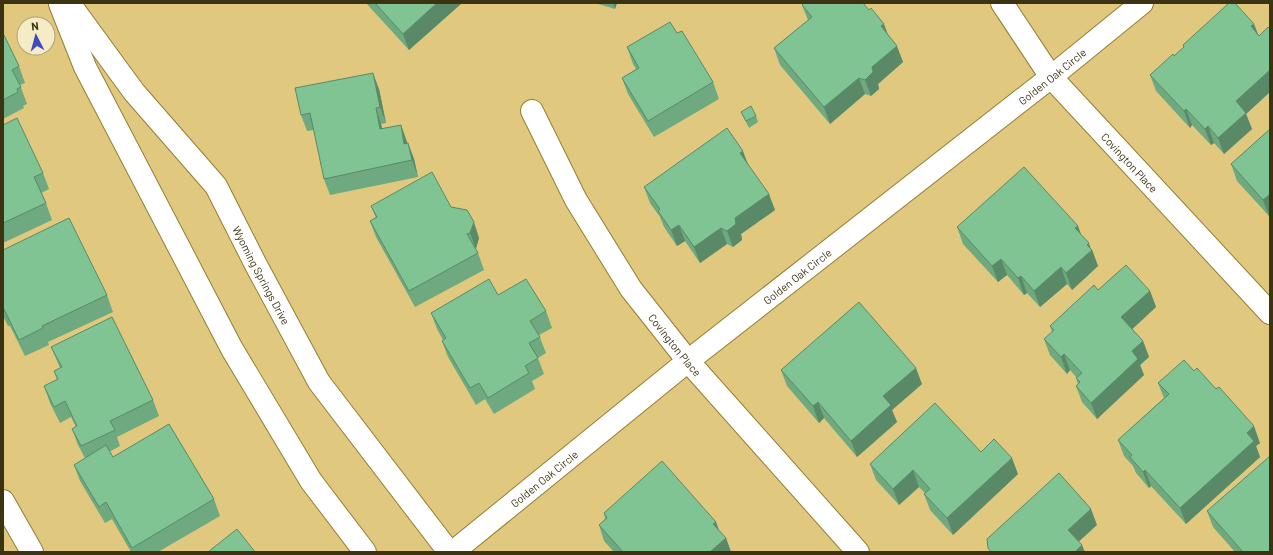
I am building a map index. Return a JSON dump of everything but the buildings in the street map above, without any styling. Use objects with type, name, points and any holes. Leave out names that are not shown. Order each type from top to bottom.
[{"type":"street","points":[[60,3],[84,67],[232,349],[311,481],[365,552]]},
{"type":"street","name":"Wyoming Springs Drive","points":[[69,3],[134,92],[216,186],[256,265],[319,382],[449,552]]},
{"type":"street","name":"Covington Place","points":[[1002,3],[1051,77],[1270,313]]},
{"type":"street","name":"Golden Oak Circle","points":[[453,552],[688,362],[1051,77],[1142,3]]},
{"type":"street","name":"Covington Place","points":[[532,111],[576,200],[631,289],[688,362],[858,552]]},
{"type":"street","points":[[3,501],[32,552]]}]
